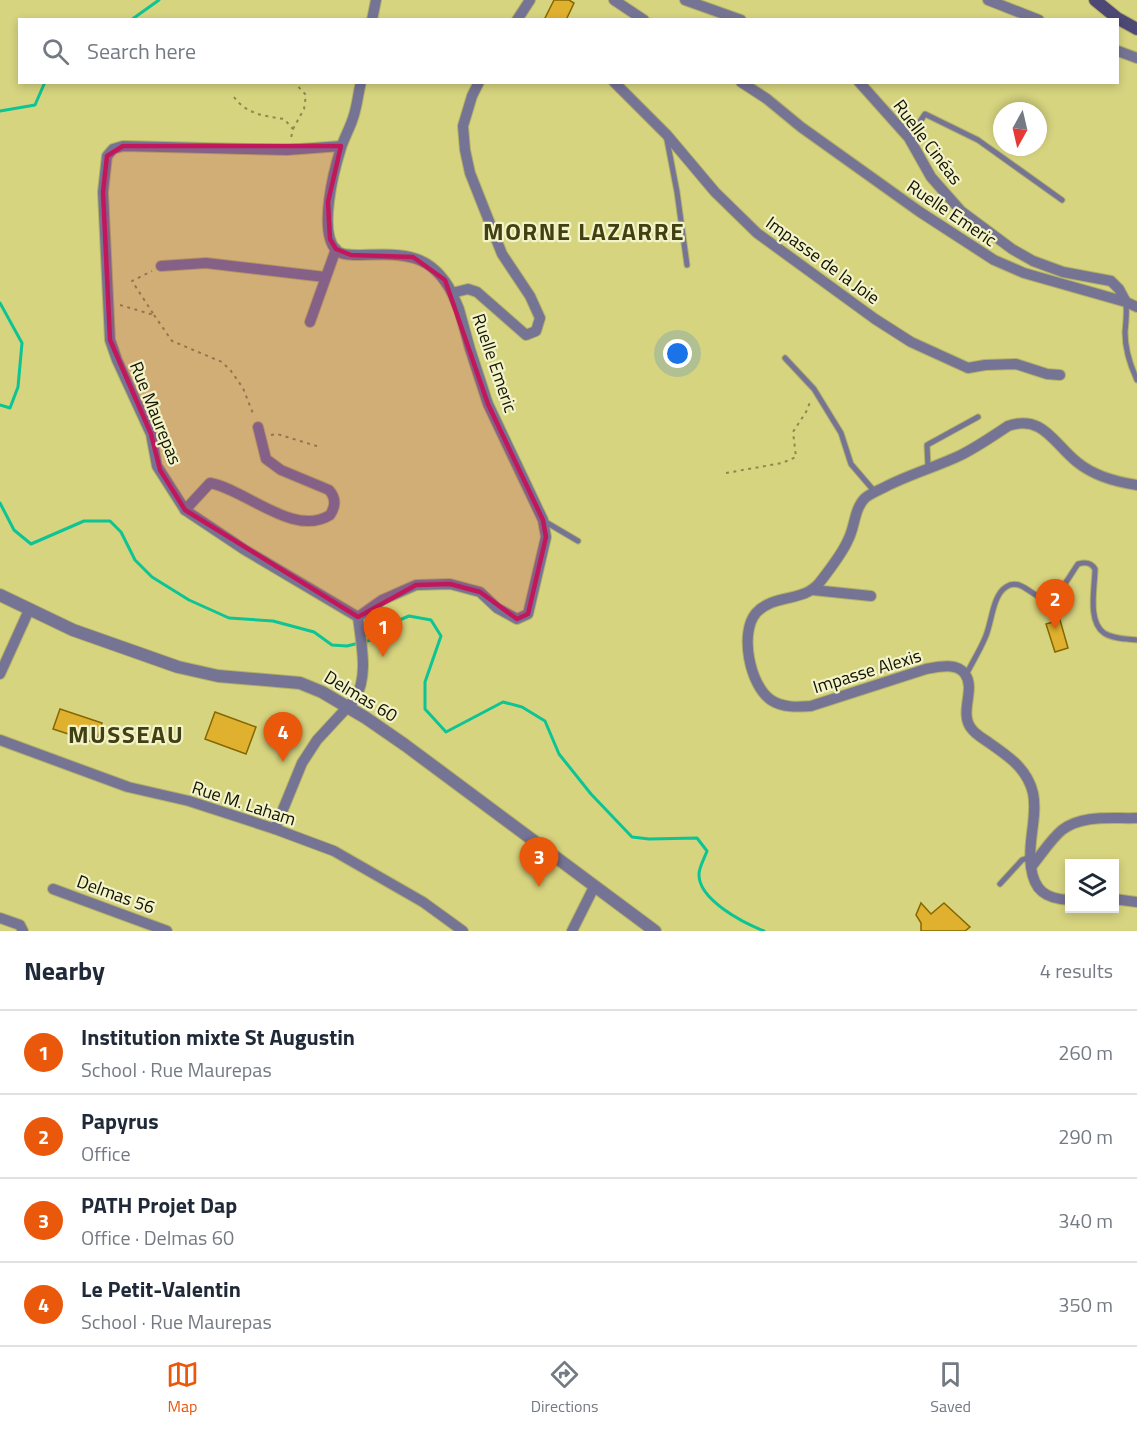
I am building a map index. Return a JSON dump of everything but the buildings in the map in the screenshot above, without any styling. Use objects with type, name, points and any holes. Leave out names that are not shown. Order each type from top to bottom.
[{"type":"main road","points":[[1095,0],[1117,18]]},
{"type":"main road","points":[[1119,19],[1137,29]]},
{"type":"street","points":[[372,18],[376,0]]},
{"type":"street","points":[[518,18],[530,0]]},
{"type":"street","points":[[614,0],[641,18]]},
{"type":"street","points":[[685,0],[735,18]]},
{"type":"street","points":[[988,0],[1034,18]]},
{"type":"street","points":[[1119,51],[1137,58]]},
{"type":"street","points":[[361,84],[354,117],[341,146],[328,202],[330,239],[341,253],[351,255],[399,254],[413,257],[429,265],[445,280],[452,293]]},
{"type":"street","name":"Ruelle Emeric","points":[[358,617],[382,600],[416,585],[450,584],[480,592],[497,608],[517,619],[528,614],[546,537],[543,520],[489,404],[452,293],[468,289],[477,292],[526,335],[536,331],[540,318],[530,296],[502,254],[468,166],[463,126],[478,84]]},
{"type":"street","name":"Impasse de la Joie","points":[[616,84],[667,135],[715,192],[756,233],[911,342],[968,368],[1016,364],[1047,374],[1060,375]]},
{"type":"street","name":"Ruelle Emeric","points":[[744,84],[920,213],[994,260],[1024,273],[1137,307]]},
{"type":"street","name":"Ruelle Cinéas","points":[[861,84],[909,138],[931,177],[961,211],[1012,249],[1033,261],[1063,272],[1111,281],[1119,289],[1126,302]]},
{"type":"street","name":"Rue Maurepas","points":[[341,146],[287,150],[123,146],[113,149],[107,156],[103,192],[110,340],[151,434],[158,466],[185,510],[246,550],[358,617]]},
{"type":"street","points":[[309,322],[336,249]]},
{"type":"street","points":[[161,266],[206,263],[326,276]]},
{"type":"street","points":[[871,596],[813,590],[847,543],[860,505],[875,492],[961,454],[1008,426],[1026,423],[1036,425],[1043,429],[1077,463],[1098,475],[1137,485]]},
{"type":"street","points":[[185,510],[210,483],[288,517],[317,520],[330,515],[334,508],[333,495],[323,488],[281,470],[266,459],[260,432]]},
{"type":"street","name":"Impasse Alexis","points":[[813,590],[765,605],[755,613],[749,624],[747,650],[750,663],[763,693],[771,700],[795,707],[811,706],[926,669],[943,666],[961,670],[966,675]]},
{"type":"street","name":"Delmas 60","points":[[0,595],[73,630],[169,664],[218,676],[300,682],[322,692],[405,745],[655,931]]},
{"type":"street","points":[[0,674],[29,610]]},
{"type":"street","points":[[275,829],[302,763],[317,740],[355,699],[363,681],[358,617]]},
{"type":"street","points":[[966,675],[968,688],[966,711],[969,727],[1015,762],[1029,782],[1033,794],[1030,862],[1033,880],[1038,890],[1048,896],[1065,899]]},
{"type":"street","name":"Rue M. Laham","points":[[0,740],[128,787],[189,801],[334,851],[423,902],[463,931]]},
{"type":"street","points":[[1030,862],[1062,831],[1077,822],[1090,819],[1137,818]]},
{"type":"street","points":[[572,931],[594,887]]},
{"type":"street","name":"Delmas 56","points":[[53,889],[166,931]]},
{"type":"street","points":[[1119,900],[1137,902]]},
{"type":"street","points":[[0,918],[20,925],[23,931]]},
{"type":"lane","points":[[909,138],[926,114],[978,140],[1062,200]]},
{"type":"lane","points":[[667,135],[687,266]]},
{"type":"lane","points":[[1126,302],[1125,334],[1130,365],[1137,380]]},
{"type":"lane","points":[[785,358],[814,389],[841,433],[851,464],[875,492]]},
{"type":"lane","points":[[928,467],[927,445],[978,417]]},
{"type":"lane","points":[[543,520],[578,541]]},
{"type":"lane","points":[[966,675],[986,637],[1003,589],[1015,584],[1049,599],[1057,594],[1078,564],[1083,562],[1095,569],[1094,617],[1098,626],[1104,633],[1137,640]]},
{"type":"lane","points":[[1000,884],[1022,860],[1030,862]]},
{"type":"path","points":[[287,150],[293,129],[304,109],[306,95],[296,84]]},
{"type":"path","points":[[234,97],[241,106],[261,116],[284,119],[293,129]]},
{"type":"path","points":[[161,266],[132,281],[172,341],[222,362],[231,371],[243,388],[260,432],[277,434],[320,447]]},
{"type":"path","points":[[109,300],[154,315]]},
{"type":"path","points":[[726,473],[782,463],[796,457],[793,432],[806,412],[814,389]]},
{"type":"highlighted area","points":[[123,146],[341,146],[328,202],[330,239],[336,249],[351,255],[413,257],[445,280],[488,404],[543,520],[546,537],[528,614],[517,619],[480,592],[450,584],[416,585],[358,617],[185,510],[160,470],[151,434],[110,340],[103,192],[107,156]]},
{"type":"waterway","points":[[134,18],[159,0]]},
{"type":"waterway","points":[[0,111],[35,105],[44,84]]},
{"type":"waterway","points":[[0,303],[22,343],[18,387],[10,408],[0,405]]},
{"type":"waterway","points":[[0,503],[14,530],[31,544],[84,521],[110,521],[121,532],[135,560],[152,577],[189,600],[229,618],[273,621],[314,632],[332,645],[347,646],[371,640],[390,624],[409,616],[431,620],[441,636],[425,682],[425,709],[446,732],[503,702],[522,707],[545,721],[559,754],[591,794],[632,837],[697,838],[707,851],[699,874],[706,893],[734,916],[764,931]]},
{"type":"place","name":"Papyrus","points":[[1055,629]]},
{"type":"place","name":"Institution mixte St Augustin","points":[[383,657]]},
{"type":"place","name":"Le Petit-Valentin","points":[[283,762]]},
{"type":"place","name":"PATH Projet Dap","points":[[539,887]]},
{"type":"district","name":"MORNE LAZARRE","points":[[584,231]]},
{"type":"district","name":"MUSSEAU","points":[[126,734]]}]
